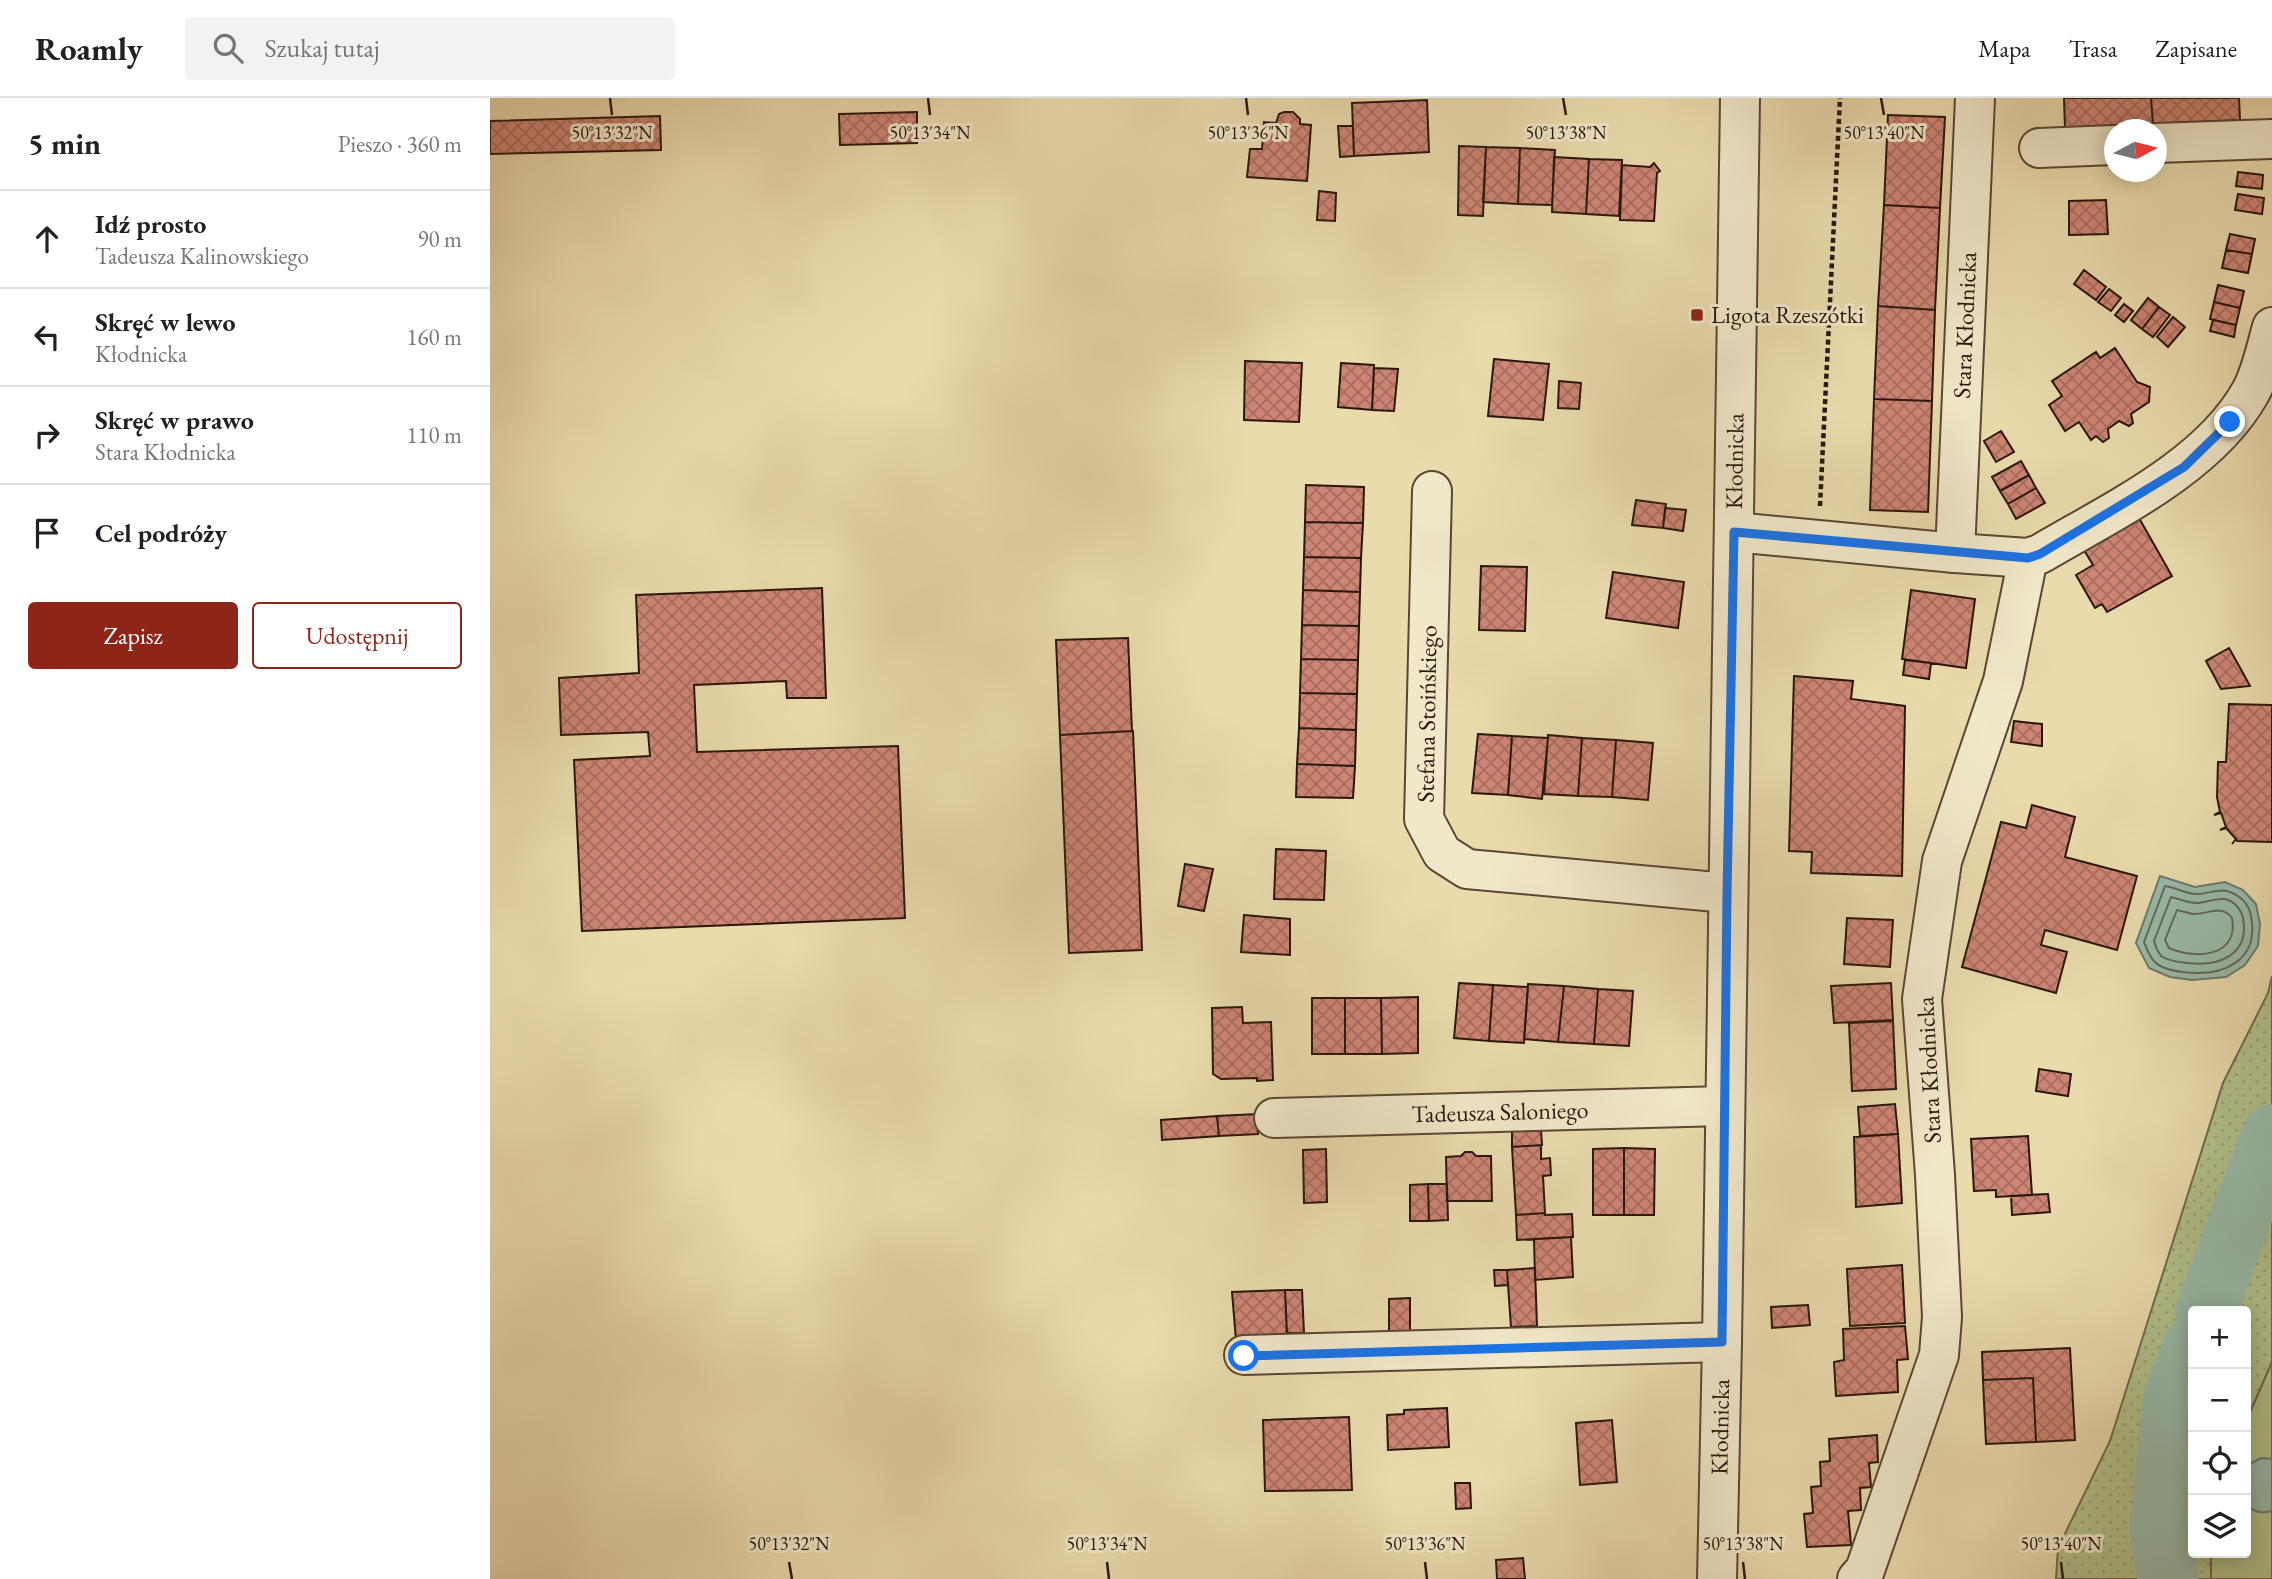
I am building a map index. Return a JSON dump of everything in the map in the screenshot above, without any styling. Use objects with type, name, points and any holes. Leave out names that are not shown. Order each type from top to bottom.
[{"type":"street","name":"Kłodnicka","points":[[1717,1579],[1740,98]]},
{"type":"street","name":"Stara Kłodnicka","points":[[1955,553],[1975,98]]},
{"type":"street","points":[[2167,144],[2272,139]]},
{"type":"street","points":[[2039,148],[2104,145]]},
{"type":"street","points":[[1734,532],[1955,553],[2028,558],[2040,554],[2184,467],[2230,422],[2251,392],[2272,327]]},
{"type":"street","name":"Stefana Stoińskiego","points":[[1432,491],[1424,819],[1442,853],[1467,869],[1727,893]]},
{"type":"street","name":"Stara Kłodnicka","points":[[1857,1579],[1865,1570],[1939,1355],[1942,1317],[1922,999],[1942,861],[2003,681],[2028,558]]},
{"type":"street","name":"Tadeusza Saloniego","points":[[1274,1118],[1725,1105]]},
{"type":"street","points":[[1244,1356],[1722,1342]]},
{"type":"path","points":[[1818,540],[1840,98]]},
{"type":"green space","points":[[2272,976],[2272,1362],[2251,1410],[2251,1306],[2188,1306],[2188,1558],[2211,1558],[2211,1579],[2056,1579],[2058,1548],[2110,1441],[2223,1083],[2268,993]]},
{"type":"green space","points":[[2272,1362],[2272,1579],[2211,1579],[2211,1558],[2251,1558],[2251,1410]]},
{"type":"water","points":[[2160,876],[2195,887],[2225,882],[2243,890],[2256,904],[2260,924],[2258,946],[2245,965],[2226,977],[2192,980],[2170,977],[2149,968],[2136,943]]},
{"type":"water","points":[[2261,1458],[2272,1459],[2272,1511],[2255,1511],[2251,1508],[2251,1463]]},
{"type":"building","points":[[2064,98],[2151,98],[2153,119],[2104,119],[2104,126],[2065,128]]},
{"type":"building","points":[[2151,98],[2239,98],[2240,120],[2167,123],[2167,119],[2153,119]]},
{"type":"building","points":[[1427,100],[1429,152],[1354,156],[1352,103]]},
{"type":"building","points":[[917,112],[917,143],[840,145],[839,114]]},
{"type":"building","points":[[1293,112],[1300,119],[1300,124],[1311,125],[1307,181],[1247,177],[1250,149],[1262,149],[1264,122],[1276,123],[1279,114]]},
{"type":"building","points":[[1888,115],[1945,117],[1940,208],[1884,205]]},
{"type":"building","points":[[660,116],[661,150],[490,154],[490,121]]},
{"type":"building","points":[[1338,126],[1353,126],[1354,156],[1340,157]]},
{"type":"building","points":[[1459,146],[1486,147],[1483,216],[1458,215]]},
{"type":"building","points":[[1486,147],[1520,148],[1518,204],[1483,202]]},
{"type":"building","points":[[1520,148],[1555,150],[1552,205],[1518,204]]},
{"type":"building","points":[[1554,157],[1589,159],[1586,214],[1552,212]]},
{"type":"building","points":[[1589,159],[1622,160],[1619,216],[1586,214]]},
{"type":"building","points":[[1654,163],[1660,171],[1657,173],[1654,221],[1620,220],[1622,165],[1650,167]]},
{"type":"building","points":[[2238,172],[2263,175],[2262,189],[2236,186]]},
{"type":"building","points":[[1319,191],[1336,193],[1335,221],[1317,220]]},
{"type":"building","points":[[2238,194],[2264,198],[2262,214],[2235,210]]},
{"type":"building","points":[[2106,200],[2108,234],[2069,235],[2069,201]]},
{"type":"building","points":[[1884,205],[1940,208],[1935,310],[1878,306]]},
{"type":"building","points":[[2230,234],[2255,239],[2252,254],[2226,250]]},
{"type":"building","points":[[2226,250],[2252,254],[2248,273],[2222,268]]},
{"type":"building","points":[[2084,270],[2106,287],[2096,300],[2074,284]]},
{"type":"building","points":[[2218,285],[2244,291],[2240,308],[2214,302]]},
{"type":"building","points":[[2109,289],[2121,298],[2111,311],[2098,302]]},
{"type":"building","points":[[2148,298],[2159,307],[2142,329],[2131,320]]},
{"type":"building","points":[[2214,302],[2240,308],[2236,325],[2210,319]]},
{"type":"building","points":[[2124,304],[2133,311],[2124,322],[2115,315]]},
{"type":"building","points":[[1878,306],[1935,310],[1932,401],[1874,399]]},
{"type":"building","points":[[2159,307],[2170,315],[2153,337],[2142,329]]},
{"type":"building","points":[[2173,317],[2185,327],[2168,347],[2157,337]]},
{"type":"building","points":[[2213,320],[2236,325],[2234,337],[2210,331]]},
{"type":"building","points":[[2115,348],[2137,382],[2150,387],[2149,402],[2131,414],[2133,423],[2129,426],[2119,421],[2108,429],[2109,438],[2103,442],[2096,436],[2091,440],[2079,422],[2065,431],[2049,405],[2062,396],[2052,381],[2096,352],[2100,358]]},
{"type":"building","points":[[1494,359],[1549,364],[1543,420],[1488,416]]},
{"type":"building","points":[[1245,361],[1302,363],[1299,422],[1244,420]]},
{"type":"building","points":[[1341,363],[1374,365],[1372,410],[1338,407]]},
{"type":"building","points":[[1374,368],[1398,369],[1394,411],[1372,410]]},
{"type":"building","points":[[1559,381],[1581,383],[1579,409],[1558,408]]},
{"type":"building","points":[[1874,399],[1932,401],[1928,512],[1870,510]]},
{"type":"building","points":[[2001,431],[2014,452],[1996,462],[1984,441]]},
{"type":"building","points":[[2021,461],[2029,475],[2000,491],[1992,477]]},
{"type":"building","points":[[2029,475],[2036,488],[2008,504],[2000,491]]},
{"type":"building","points":[[1306,485],[1364,487],[1363,523],[1305,522]]},
{"type":"building","points":[[2036,488],[2045,503],[2016,519],[2008,504]]},
{"type":"building","points":[[1636,500],[1666,504],[1663,528],[1632,525]]},
{"type":"building","points":[[1665,508],[1686,510],[1683,531],[1663,528]]},
{"type":"building","points":[[2139,518],[2172,576],[2107,612],[2102,604],[2095,608],[2076,575],[2093,565],[2084,550]]},
{"type":"building","points":[[1305,522],[1363,523],[1361,558],[1304,557]]},
{"type":"building","points":[[1304,557],[1361,558],[1360,592],[1303,590]]},
{"type":"building","points":[[1481,566],[1527,567],[1525,631],[1479,630]]},
{"type":"building","points":[[1613,572],[1684,582],[1678,628],[1606,618]]},
{"type":"building","points":[[822,588],[826,698],[787,698],[786,681],[694,685],[697,752],[898,746],[905,918],[582,931],[574,760],[650,756],[648,732],[561,735],[559,678],[639,673],[636,595]]},
{"type":"building","points":[[1303,590],[1360,592],[1359,626],[1302,625]]},
{"type":"building","points":[[1911,590],[1975,599],[1966,668],[1902,659]]},
{"type":"building","points":[[1302,625],[1359,626],[1358,660],[1301,659]]},
{"type":"building","points":[[1128,638],[1132,731],[1060,735],[1056,640]]},
{"type":"building","points":[[2229,648],[2250,686],[2221,689],[2206,661]]},
{"type":"building","points":[[1301,659],[1358,660],[1357,694],[1300,693]]},
{"type":"building","points":[[1905,660],[1931,663],[1929,679],[1903,675]]},
{"type":"building","points":[[1794,676],[1853,681],[1851,699],[1905,706],[1902,876],[1811,873],[1812,852],[1789,851]]},
{"type":"building","points":[[1300,693],[1357,694],[1356,730],[1299,728]]},
{"type":"building","points":[[2229,704],[2272,705],[2272,842],[2237,841],[2226,828],[2220,830],[2226,827],[2221,813],[2214,815],[2220,812],[2217,797],[2218,762],[2226,762]]},
{"type":"building","points":[[2014,721],[2042,724],[2042,746],[2011,742]]},
{"type":"building","points":[[1299,728],[1356,730],[1355,766],[1297,764]]},
{"type":"building","points":[[1133,731],[1142,950],[1069,953],[1060,735]]},
{"type":"building","points":[[1478,734],[1512,736],[1508,795],[1472,793]]},
{"type":"building","points":[[1548,735],[1582,738],[1578,796],[1544,794]]},
{"type":"building","points":[[1512,736],[1548,738],[1542,799],[1508,795]]},
{"type":"building","points":[[1582,738],[1616,740],[1612,797],[1578,796]]},
{"type":"building","points":[[1616,740],[1653,743],[1648,800],[1612,797]]},
{"type":"building","points":[[1297,764],[1355,766],[1353,798],[1296,797]]},
{"type":"building","points":[[2032,805],[2075,817],[2065,857],[2137,876],[2117,950],[2045,930],[2041,945],[2067,952],[2056,993],[1962,967],[2001,822],[2026,828]]},
{"type":"building","points":[[1276,849],[1326,851],[1324,900],[1274,899]]},
{"type":"building","points":[[1185,864],[1213,869],[1204,911],[1178,906]]},
{"type":"building","points":[[1244,915],[1290,919],[1290,955],[1241,952]]},
{"type":"building","points":[[1847,918],[1893,920],[1890,967],[1844,964]]},
{"type":"building","points":[[1459,983],[1493,985],[1489,1041],[1454,1038]]},
{"type":"building","points":[[1891,983],[1893,1020],[1834,1023],[1831,986]]},
{"type":"building","points":[[1528,984],[1564,986],[1558,1042],[1524,1039]]},
{"type":"building","points":[[1493,985],[1528,987],[1524,1043],[1489,1041]]},
{"type":"building","points":[[1564,986],[1598,989],[1594,1044],[1558,1042]]},
{"type":"building","points":[[1598,989],[1633,991],[1629,1046],[1594,1044]]},
{"type":"building","points":[[1418,997],[1418,1053],[1382,1054],[1381,998]]},
{"type":"building","points":[[1312,998],[1345,998],[1345,1054],[1312,1054]]},
{"type":"building","points":[[1345,998],[1381,998],[1382,1054],[1345,1054]]},
{"type":"building","points":[[1242,1007],[1243,1023],[1271,1022],[1273,1080],[1221,1079],[1213,1074],[1212,1008]]},
{"type":"building","points":[[1893,1021],[1896,1089],[1852,1091],[1849,1023]]},
{"type":"building","points":[[2039,1069],[2071,1074],[2068,1096],[2036,1091]]},
{"type":"building","points":[[1895,1104],[1898,1134],[1860,1136],[1858,1107]]},
{"type":"building","points":[[1257,1114],[1258,1134],[1219,1136],[1217,1116]]},
{"type":"building","points":[[1217,1116],[1219,1136],[1162,1140],[1161,1120]]},
{"type":"building","points":[[1512,1130],[1541,1130],[1542,1145],[1512,1147]]},
{"type":"building","points":[[1898,1134],[1902,1203],[1856,1207],[1854,1137]]},
{"type":"building","points":[[2028,1136],[2032,1195],[1996,1197],[1996,1190],[1974,1191],[1971,1139]]},
{"type":"building","points":[[1541,1145],[1541,1159],[1550,1158],[1551,1175],[1543,1176],[1545,1213],[1516,1215],[1512,1147]]},
{"type":"building","points":[[1624,1148],[1655,1149],[1654,1215],[1624,1215]]},
{"type":"building","points":[[1624,1148],[1624,1215],[1593,1215],[1593,1149]]},
{"type":"building","points":[[1326,1149],[1327,1202],[1304,1203],[1303,1150]]},
{"type":"building","points":[[1465,1152],[1472,1152],[1476,1156],[1491,1156],[1492,1201],[1447,1201],[1446,1157],[1461,1156]]},
{"type":"building","points":[[1428,1184],[1429,1221],[1410,1221],[1410,1185]]},
{"type":"building","points":[[1428,1184],[1447,1184],[1448,1220],[1429,1221]]},
{"type":"building","points":[[2048,1194],[2050,1212],[2012,1215],[2011,1196]]},
{"type":"building","points":[[1572,1214],[1573,1237],[1517,1240],[1516,1215]]},
{"type":"building","points":[[1571,1237],[1573,1277],[1535,1280],[1534,1239]]},
{"type":"building","points":[[1902,1265],[1905,1323],[1850,1326],[1847,1269]]},
{"type":"building","points":[[1535,1268],[1537,1326],[1511,1327],[1507,1270]]},
{"type":"building","points":[[1494,1270],[1507,1270],[1508,1285],[1495,1286]]},
{"type":"building","points":[[1285,1290],[1287,1338],[1236,1340],[1232,1292]]},
{"type":"building","points":[[1285,1290],[1302,1290],[1304,1333],[1287,1333]]},
{"type":"building","points":[[1410,1298],[1410,1332],[1389,1333],[1389,1299]]},
{"type":"building","points":[[1808,1305],[1810,1325],[1772,1328],[1771,1307]]},
{"type":"building","points":[[1905,1326],[1908,1359],[1897,1360],[1898,1392],[1836,1396],[1834,1362],[1844,1360],[1843,1329]]},
{"type":"building","points":[[2070,1348],[2075,1440],[2036,1442],[2033,1378],[1983,1380],[1982,1352]]},
{"type":"building","points":[[2033,1378],[2036,1442],[1986,1444],[1983,1380]]},
{"type":"building","points":[[1447,1408],[1449,1447],[1388,1450],[1387,1415],[1404,1414],[1404,1410]]},
{"type":"building","points":[[1349,1417],[1352,1490],[1265,1491],[1263,1420]]},
{"type":"building","points":[[1612,1420],[1617,1482],[1580,1485],[1576,1423]]},
{"type":"building","points":[[1877,1435],[1878,1462],[1869,1463],[1871,1487],[1860,1488],[1861,1510],[1848,1511],[1851,1545],[1807,1547],[1804,1514],[1813,1513],[1811,1487],[1821,1486],[1820,1462],[1830,1461],[1829,1439]]},
{"type":"building","points":[[1455,1483],[1470,1483],[1471,1508],[1456,1509]]},
{"type":"building","points":[[1523,1558],[1525,1579],[1497,1579],[1496,1560]]},
{"type":"waterway","points":[[2208,1306],[2272,1135]]},
{"type":"waterway","points":[[2168,1579],[2160,1529],[2174,1397],[2188,1360]]},
{"type":"place","name":"Ligota Rzeszótki","points":[[1697,315]]},
{"type":"route","points":[[1244,1356],[1722,1342],[1734,532],[2028,558],[2040,554],[2184,467],[2230,422]]}]
